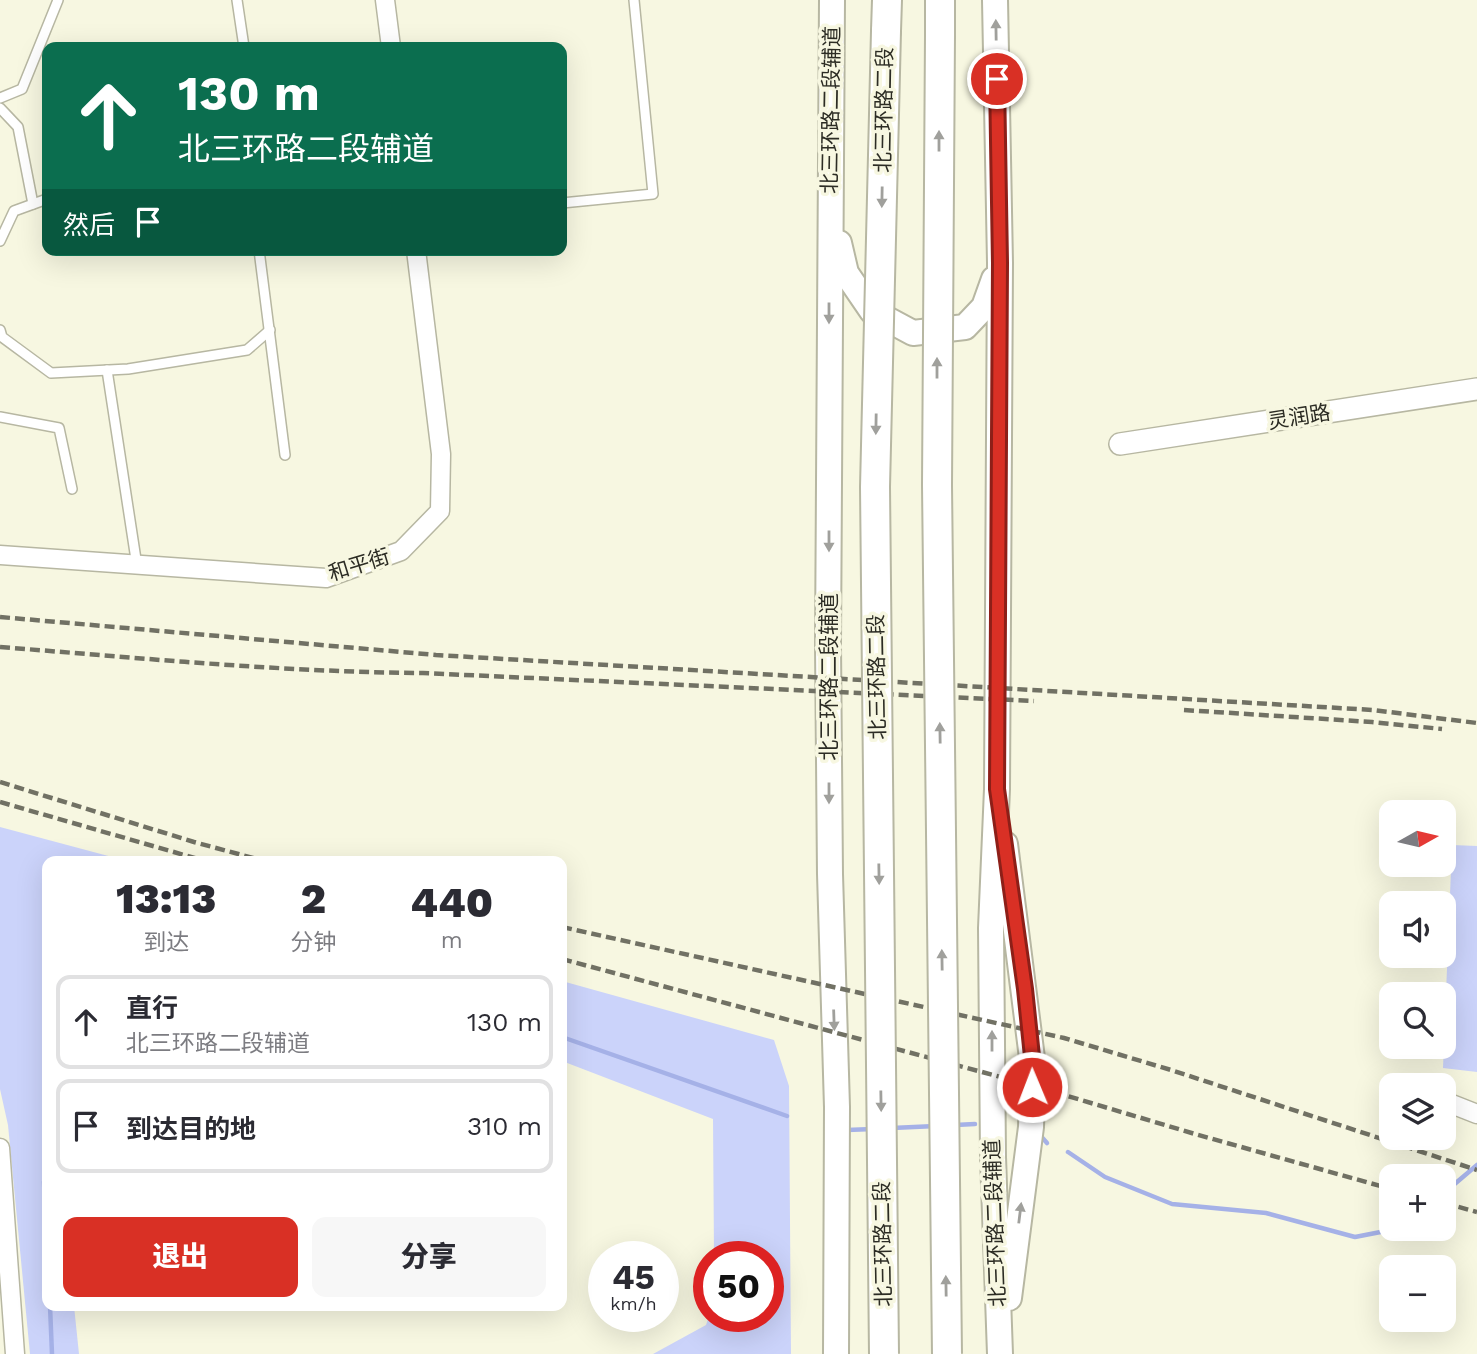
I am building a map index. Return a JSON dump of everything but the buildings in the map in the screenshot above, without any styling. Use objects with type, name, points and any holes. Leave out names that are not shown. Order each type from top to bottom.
[{"type":"highway","name":"北三环路二段","points":[[884,1354],[875,487],[887,0]]},
{"type":"highway","points":[[940,0],[937,485],[947,1354]]},
{"type":"main road","name":"北三环路二段辅道","points":[[832,0],[828,659],[830,874],[837,1107],[836,1354]]},
{"type":"main road","name":"北三环路二段辅道","points":[[995,0],[1000,263],[997,789],[991,942],[993,1157],[1001,1354]]},
{"type":"main road","points":[[830,205],[846,274],[872,311],[913,333],[965,327],[984,307],[1000,263]]},
{"type":"main road","points":[[997,789],[1018,934],[1033,1066],[1031,1127],[1001,1354]]},
{"type":"street","points":[[386,0],[390,42]]},
{"type":"street","name":"和平街","points":[[0,555],[326,578],[401,551],[440,511],[441,454],[417,256]]},
{"type":"street","name":"灵润路","points":[[1120,444],[1477,389]]},
{"type":"street","points":[[1456,1106],[1477,1114]]},
{"type":"street","points":[[0,1147],[15,1354]]},
{"type":"lane","points":[[0,99],[22,89],[58,0]]},
{"type":"lane","points":[[237,0],[243,42]]},
{"type":"lane","points":[[567,203],[653,194],[634,0]]},
{"type":"lane","points":[[0,108],[18,127],[33,204]]},
{"type":"lane","points":[[0,242],[15,211],[42,201]]},
{"type":"lane","points":[[260,256],[285,455]]},
{"type":"lane","points":[[0,330],[2,337],[51,373],[128,369],[247,350],[270,330]]},
{"type":"lane","points":[[107,370],[137,566]]},
{"type":"lane","points":[[0,417],[59,428],[72,489]]},
{"type":"shaded area","points":[[0,827],[108,856],[42,856],[42,1311],[75,1311],[79,1354],[30,1354],[8,1125],[0,1089]]},
{"type":"shaded area","points":[[1456,845],[1477,846],[1477,1072],[1443,1068],[1443,1059],[1456,1059],[1456,982],[1446,982],[1447,968],[1456,968],[1456,891],[1450,891],[1451,877],[1456,877]]},
{"type":"shaded area","points":[[567,982],[774,1040],[789,1086],[791,1354],[653,1354],[693,1332],[784,1332],[784,1241],[714,1241],[713,1119],[567,1063]]},
{"type":"waterway","points":[[567,1039],[787,1116]]},
{"type":"waterway","points":[[955,1125],[975,1124]]},
{"type":"waterway","points":[[892,1128],[936,1126]]},
{"type":"waterway","points":[[847,1130],[873,1129]]},
{"type":"waterway","points":[[1039,1134],[1047,1143]]},
{"type":"waterway","points":[[1068,1152],[1105,1177],[1172,1204],[1266,1213],[1355,1237],[1379,1232]]},
{"type":"waterway","points":[[1456,1183],[1477,1165]]},
{"type":"waterway","points":[[50,1311],[52,1354]]},
{"type":"railway","points":[[0,617],[436,655],[1373,710],[1477,723]]},
{"type":"railway","points":[[0,647],[317,670],[1034,701]]},
{"type":"railway","points":[[1184,710],[1442,729]]},
{"type":"railway","points":[[0,782],[246,856]]},
{"type":"railway","points":[[0,802],[188,856]]},
{"type":"railway","points":[[567,928],[1064,1038],[1477,1170]]},
{"type":"railway","points":[[567,960],[1034,1086],[1379,1186]]},
{"type":"railway","points":[[1456,1206],[1477,1212]]},
{"type":"route","points":[[997,79],[1000,263],[997,789],[1025,989],[1033,1066],[1032,1087]]}]
